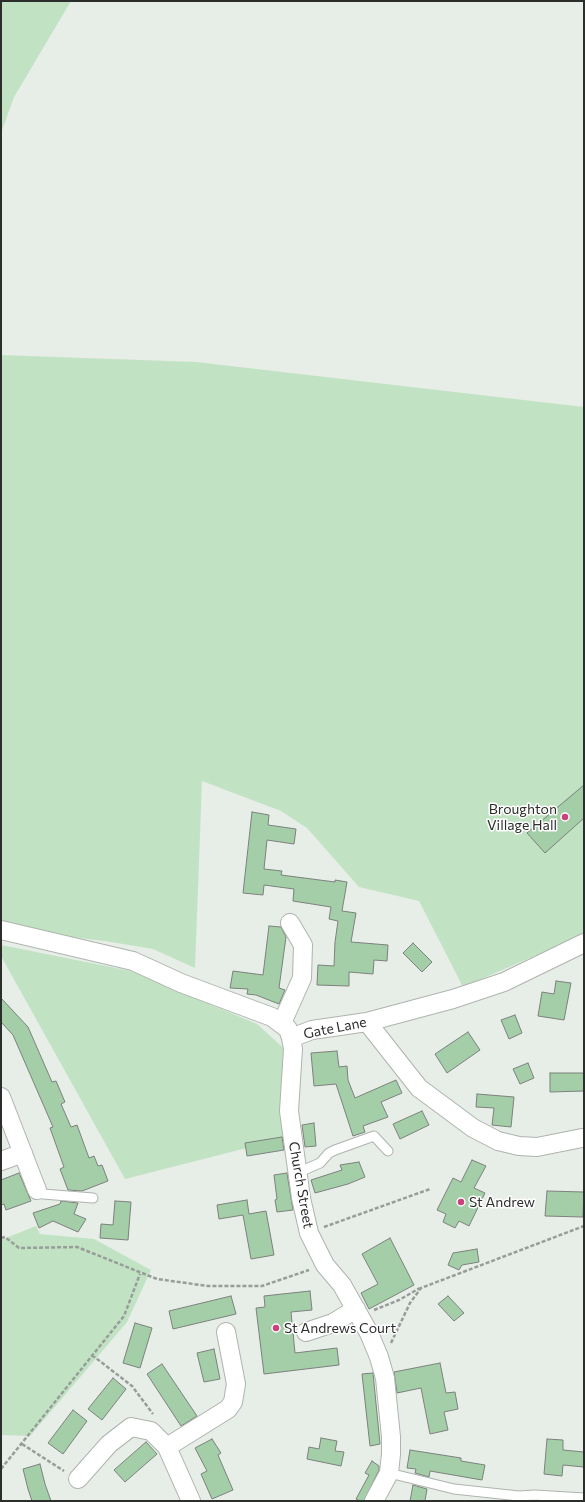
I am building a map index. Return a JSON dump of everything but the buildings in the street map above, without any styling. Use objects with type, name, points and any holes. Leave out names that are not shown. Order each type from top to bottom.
[{"type":"street","points":[[287,1030],[302,978],[303,945],[290,923]]},
{"type":"street","name":"Gate Lane","points":[[1,930],[133,961],[181,983],[272,1017],[287,1030],[312,1030],[367,1022],[418,1010],[504,982],[584,943]]},
{"type":"street","points":[[367,1022],[419,1088],[473,1128],[498,1141],[519,1146],[537,1147],[582,1138]]},
{"type":"street","name":"Church Street","points":[[287,1030],[293,1049],[289,1111],[298,1174],[309,1233],[325,1265],[342,1285],[358,1312],[379,1357],[385,1378],[391,1437],[389,1473],[374,1501]]},
{"type":"street","points":[[1,1097],[37,1190]]},
{"type":"street","points":[[1,1161],[23,1153]]},
{"type":"street","points":[[306,1332],[333,1323],[358,1312]]},
{"type":"street","points":[[167,1447],[220,1415],[233,1402],[236,1384],[226,1332]]},
{"type":"street","points":[[78,1479],[109,1444],[131,1427],[151,1431],[167,1447],[191,1501]]},
{"type":"lane","points":[[298,1174],[320,1163],[329,1153],[374,1136],[388,1151]]},
{"type":"lane","points":[[37,1190],[43,1194],[93,1198]]},
{"type":"lane","points":[[389,1473],[454,1489],[519,1496],[535,1495],[584,1498]]},
{"type":"path","points":[[309,1233],[430,1189]]},
{"type":"path","points":[[358,1312],[399,1300],[421,1288],[584,1226]]},
{"type":"path","points":[[1,1238],[5,1237],[19,1248],[77,1247],[140,1274],[157,1279],[208,1286],[262,1286],[325,1265]]},
{"type":"path","points":[[1,1469],[124,1316],[140,1274]]},
{"type":"path","points":[[379,1357],[386,1353],[410,1304],[421,1288]]},
{"type":"path","points":[[92,1355],[132,1386],[154,1416]]},
{"type":"path","points":[[22,1444],[59,1469],[78,1479]]},
{"type":"green space","points":[[1,1],[71,1],[14,97],[1,133]]},
{"type":"green space","points":[[1,355],[196,362],[584,407],[584,933],[578,937],[463,987],[419,901],[359,887],[307,828],[281,811],[202,781],[195,968],[153,949],[105,941],[37,933],[1,924]]},
{"type":"green space","points":[[1,945],[131,971],[257,1024],[288,1052],[286,1138],[125,1179],[1,956]]},
{"type":"green space","points":[[36,1226],[40,1234],[94,1239],[151,1270],[127,1322],[30,1436],[1,1435],[1,1240]]},
{"type":"place","name":"Broughton Village Hall","points":[[565,817]]},
{"type":"place","name":"St Andrew","points":[[461,1202]]},
{"type":"place","name":"St Andrews Court","points":[[276,1328]]}]
